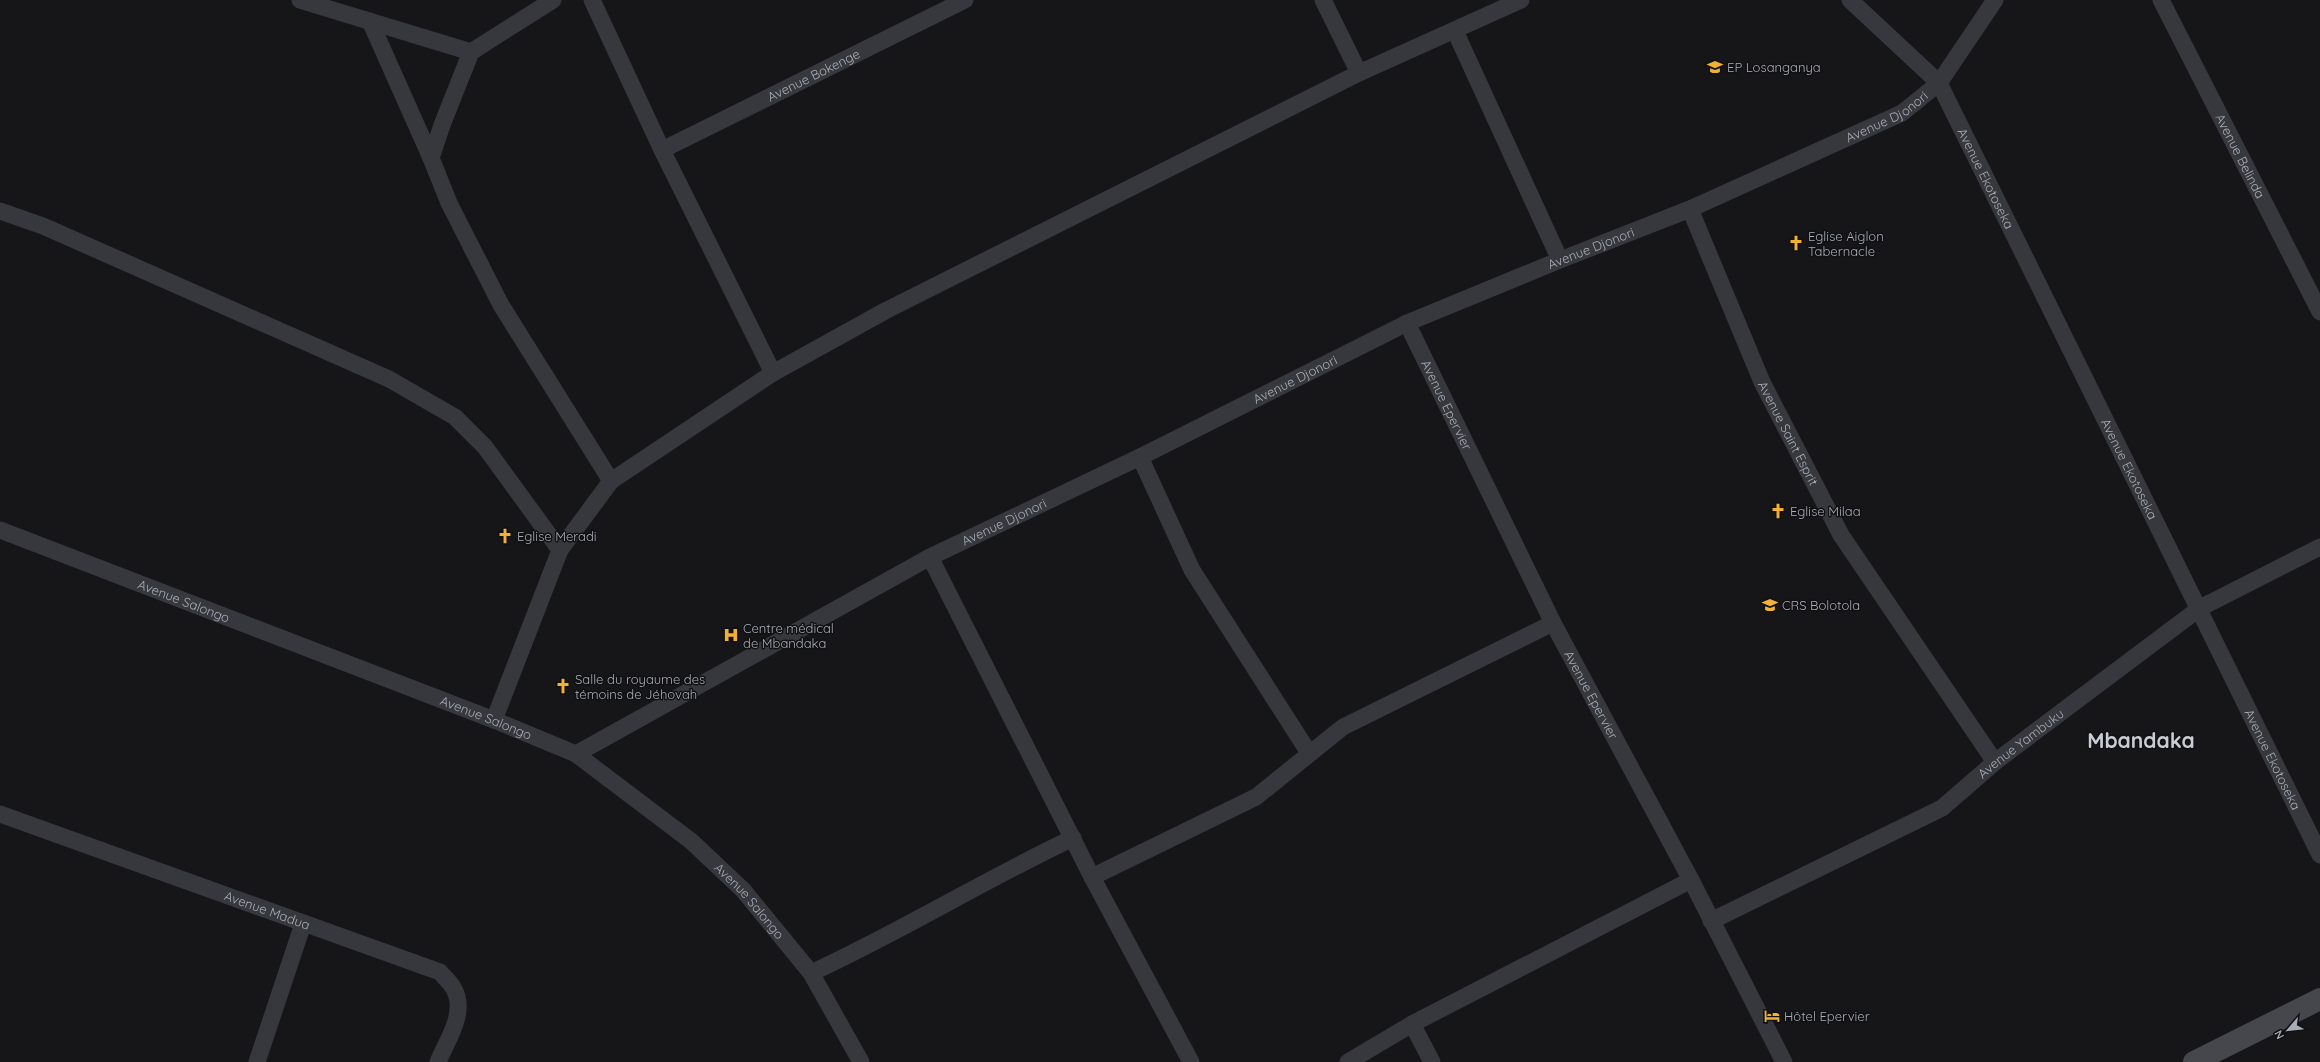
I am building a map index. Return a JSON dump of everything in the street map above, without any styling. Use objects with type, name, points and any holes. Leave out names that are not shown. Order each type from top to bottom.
[{"type":"street","points":[[300,0],[471,52]]},
{"type":"street","points":[[432,158],[442,125],[471,52],[553,0]]},
{"type":"street","points":[[592,0],[662,150],[773,372]]},
{"type":"street","name":"Avenue Bokenge","points":[[662,150],[965,0]]},
{"type":"street","points":[[1323,0],[1359,73]]},
{"type":"street","points":[[494,720],[560,550],[610,481],[773,372],[999,252],[1359,73],[1521,0]]},
{"type":"street","points":[[1850,0],[1939,83]]},
{"type":"street","name":"Avenue Djonori","points":[[576,754],[930,558],[1140,457],[1407,323],[1560,260],[1690,209],[1902,113],[1939,83],[1995,0]]},
{"type":"street","name":"Avenue Belinda","points":[[2161,0],[2320,312]]},
{"type":"street","points":[[370,21],[432,158],[449,203],[500,305],[610,481]]},
{"type":"street","points":[[1455,31],[1560,260]]},
{"type":"street","name":"Avenue Ekotoseka","points":[[1939,83],[2200,608],[2320,856]]},
{"type":"street","name":"Avenue Saint Esprit","points":[[1690,209],[1762,382],[1840,535],[1995,762]]},
{"type":"street","points":[[0,211],[43,226],[389,379],[424,397],[455,417],[485,446],[560,550]]},
{"type":"street","name":"Avenue Epervier","points":[[1407,323],[1553,623],[1691,880],[1784,1062]]},
{"type":"street","points":[[1140,457],[1192,570],[1309,753]]},
{"type":"street","name":"Avenue Salongo","points":[[0,530],[494,720],[576,754],[691,841],[743,890],[811,973],[861,1062]]},
{"type":"street","name":"Avenue Yambuku","points":[[1711,921],[1942,808],[1995,762],[2200,608],[2320,547]]},
{"type":"street","points":[[930,558],[1092,877],[1191,1062]]},
{"type":"street","points":[[1092,877],[1256,797],[1343,727],[1553,623]]},
{"type":"street","name":"Avenue Madua","points":[[0,814],[440,972],[454,988],[460,1005],[456,1020],[438,1062]]},
{"type":"street","points":[[811,973],[870,946],[1025,860],[1073,838]]},
{"type":"street","points":[[1348,1062],[1412,1024],[1691,880]]},
{"type":"street","points":[[257,1062],[303,924]]},
{"type":"street","points":[[2194,1062],[2320,999]]},
{"type":"street","points":[[1412,1024],[1432,1062]]},
{"type":"place","name":"EP Losanganya","points":[[1715,67]]},
{"type":"place","name":"Eglise Aiglon Tabernacle","points":[[1796,243]]},
{"type":"place","name":"Eglise Milaa","points":[[1778,511]]},
{"type":"place","name":"Eglise Meradi","points":[[505,536]]},
{"type":"place","name":"CRS Bolotola","points":[[1770,605]]},
{"type":"place","name":"Centre médical de Mbandaka","points":[[731,635]]},
{"type":"place","name":"Salle du royaume des témoins de Jéhovah","points":[[563,686]]},
{"type":"place","name":"Hôtel Epervier","points":[[1772,1016]]},
{"type":"district","name":"Mbandaka","points":[[2141,740]]}]
